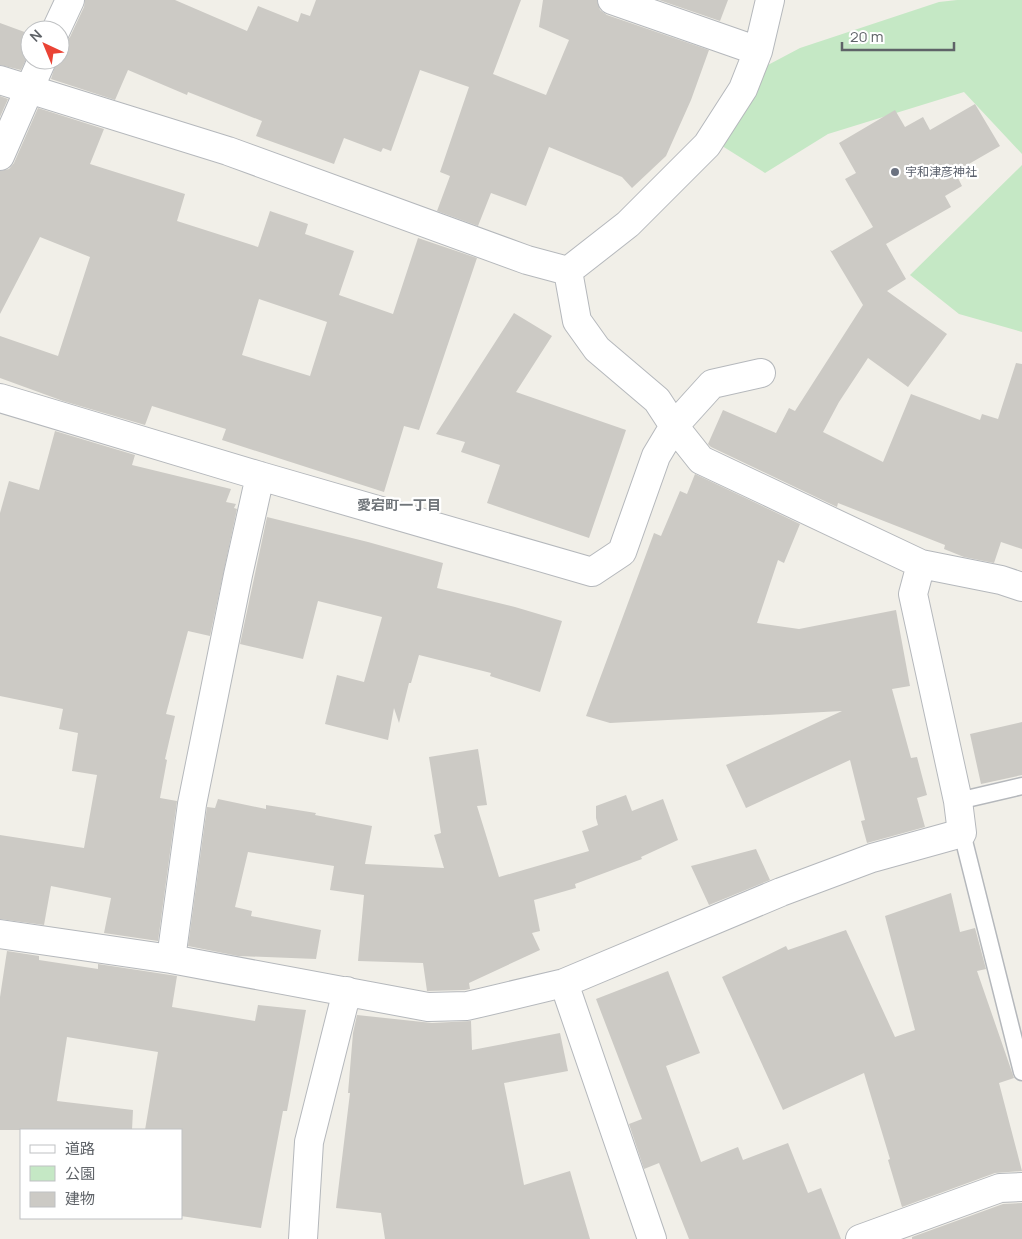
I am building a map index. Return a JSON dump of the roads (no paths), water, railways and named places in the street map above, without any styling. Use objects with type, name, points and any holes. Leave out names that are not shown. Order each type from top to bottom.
[{"type":"street","points":[[61,20],[70,0]]},
{"type":"street","points":[[612,0],[758,51]]},
{"type":"street","points":[[568,270],[628,224],[707,145],[743,89],[758,51],[770,0]]},
{"type":"street","points":[[0,156],[38,70]]},
{"type":"street","points":[[0,80],[228,150],[527,260],[568,270]]},
{"type":"street","points":[[568,270],[577,321],[597,349],[657,400],[674,426],[701,460],[921,564],[1001,580],[1022,587]]},
{"type":"street","points":[[0,398],[260,476],[592,572],[622,552],[656,456],[674,426],[712,384],[761,373]]},
{"type":"street","points":[[171,959],[192,804],[260,476]]},
{"type":"street","points":[[0,934],[171,959],[428,1007],[467,1006],[564,983],[781,892],[872,858],[962,833],[958,801],[913,594],[921,564]]},
{"type":"street","points":[[564,983],[652,1239]]},
{"type":"street","points":[[303,1239],[310,1142],[347,991]]},
{"type":"street","points":[[861,1239],[1000,1188],[1022,1187]]},
{"type":"lane","points":[[958,801],[1022,786]]},
{"type":"lane","points":[[962,833],[1022,1072]]},
{"type":"place","name":"宇和津彦神社","points":[[895,172]]},
{"type":"district","name":"愛宕町一丁目","points":[[399,505]]}]
